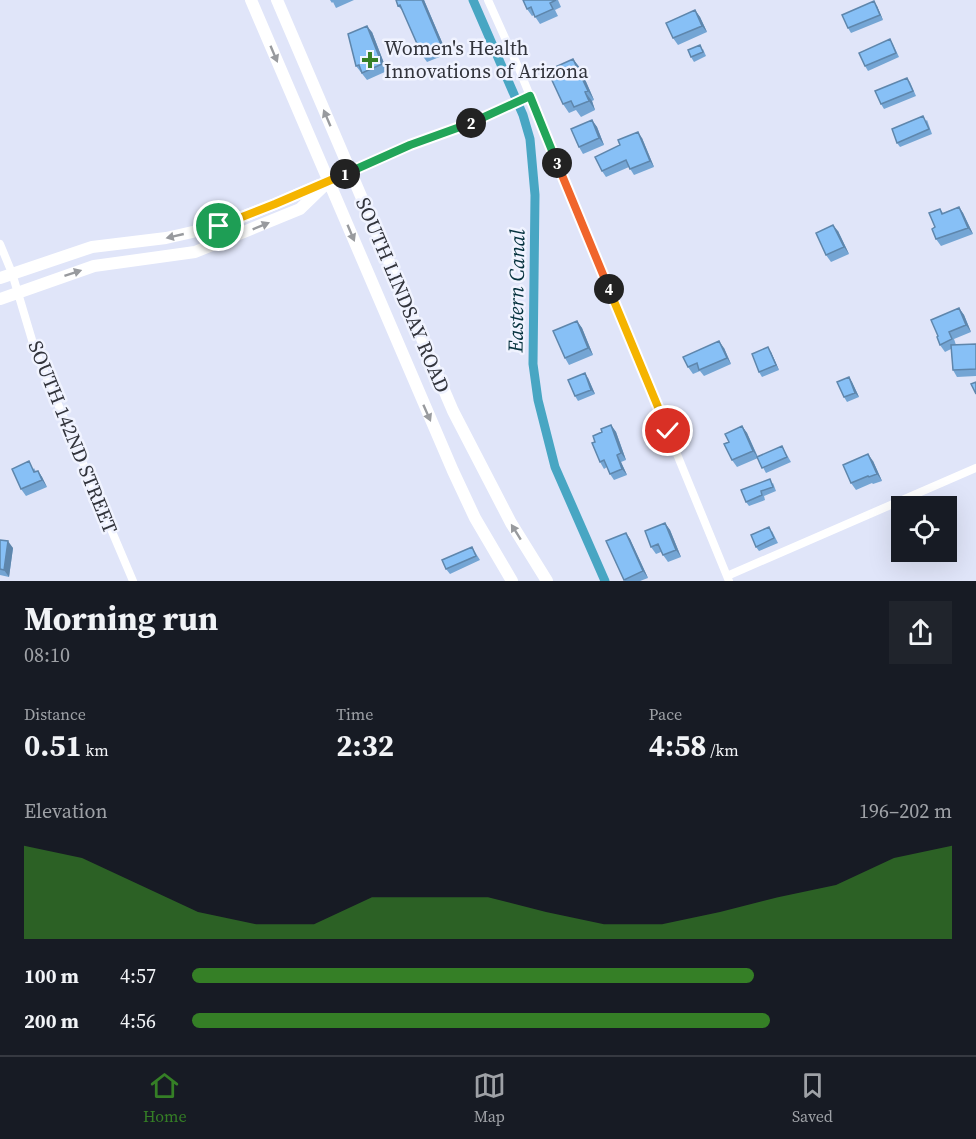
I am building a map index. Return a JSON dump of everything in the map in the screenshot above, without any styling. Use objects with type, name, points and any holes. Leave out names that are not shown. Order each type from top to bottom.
[{"type":"main road","name":"SOUTH LINDSAY ROAD","points":[[251,0],[453,471],[486,537],[512,581]]},
{"type":"main road","name":"SOUTH LINDSAY ROAD","points":[[277,0],[472,452],[511,523],[547,581]]},
{"type":"main road","points":[[0,278],[92,247],[166,238],[219,226],[329,181]]},
{"type":"main road","points":[[0,299],[94,266],[195,252],[300,209],[329,181]]},
{"type":"street","points":[[488,0],[526,98],[728,579],[976,468]]},
{"type":"street","points":[[329,181],[410,145],[459,129],[526,98]]},
{"type":"street","name":"SOUTH 142ND STREET","points":[[0,244],[12,273],[35,350],[133,581]]},
{"type":"building","points":[[396,0],[422,0],[442,47],[422,55]]},
{"type":"building","points":[[523,0],[556,0],[550,3],[553,9],[535,17],[531,7],[527,9]]},
{"type":"building","points":[[874,1],[880,15],[848,28],[842,15]]},
{"type":"building","points":[[695,10],[702,26],[673,38],[666,23]]},
{"type":"building","name":"Women's Health Innovations of Arizona","points":[[367,26],[382,64],[362,73],[359,65],[356,66],[348,34]]},
{"type":"building","points":[[890,39],[896,53],[865,66],[859,53]]},
{"type":"building","points":[[700,45],[703,52],[691,57],[688,50]]},
{"type":"building","points":[[573,59],[588,91],[585,92],[589,101],[574,107],[571,101],[563,104],[550,76],[553,74],[551,69]]},
{"type":"building","points":[[907,78],[913,91],[881,104],[875,91]]},
{"type":"building","points":[[923,116],[929,129],[897,143],[892,129]]},
{"type":"building","points":[[592,120],[599,138],[579,147],[571,129]]},
{"type":"building","points":[[638,132],[650,161],[630,169],[626,160],[602,171],[595,157],[620,145],[618,140]]},
{"type":"building","points":[[959,207],[968,228],[936,239],[932,229],[935,227],[929,213],[940,209],[942,214]]},
{"type":"building","points":[[833,225],[844,247],[826,255],[816,233]]},
{"type":"building","points":[[959,308],[966,325],[949,332],[952,339],[940,345],[931,320]]},
{"type":"building","points":[[577,321],[588,348],[565,358],[553,331]]},
{"type":"building","points":[[719,341],[727,358],[699,370],[697,363],[688,367],[683,357]]},
{"type":"building","points":[[976,344],[976,369],[953,370],[951,345]]},
{"type":"building","points":[[768,347],[776,365],[759,372],[752,354]]},
{"type":"building","points":[[585,373],[591,390],[575,396],[568,380]]},
{"type":"building","points":[[849,377],[855,393],[844,397],[837,382]]},
{"type":"building","points":[[976,382],[976,394],[971,384]]},
{"type":"building","points":[[611,425],[621,453],[617,455],[622,469],[610,474],[604,460],[600,462],[592,443],[595,442],[593,436],[602,432],[601,429]]},
{"type":"building","points":[[742,426],[753,451],[732,460],[724,444],[729,442],[725,434]]},
{"type":"building","points":[[782,446],[787,457],[762,468],[757,457]]},
{"type":"building","points":[[868,454],[877,474],[851,483],[843,465]]},
{"type":"building","points":[[29,461],[34,472],[38,471],[42,480],[21,489],[12,469]]},
{"type":"building","points":[[770,479],[773,487],[761,491],[762,495],[746,502],[741,490]]},
{"type":"building","points":[[665,523],[676,550],[663,555],[658,544],[651,547],[645,531]]},
{"type":"building","points":[[769,527],[774,538],[756,547],[751,535]]},
{"type":"building","points":[[626,533],[643,571],[624,580],[606,541]]},
{"type":"building","points":[[0,540],[8,541],[4,570],[0,569]]},
{"type":"building","points":[[472,547],[476,556],[446,569],[442,560]]},
{"type":"waterway","name":"Eastern Canal","points":[[473,0],[523,115],[530,139],[535,195],[533,364],[538,400],[555,467],[605,581]]},
{"type":"place","name":"Women's Health Innovations of Arizona","points":[[370,60]]},
{"type":"route","points":[[219,226],[410,145],[459,129],[530,96],[668,431]]}]
